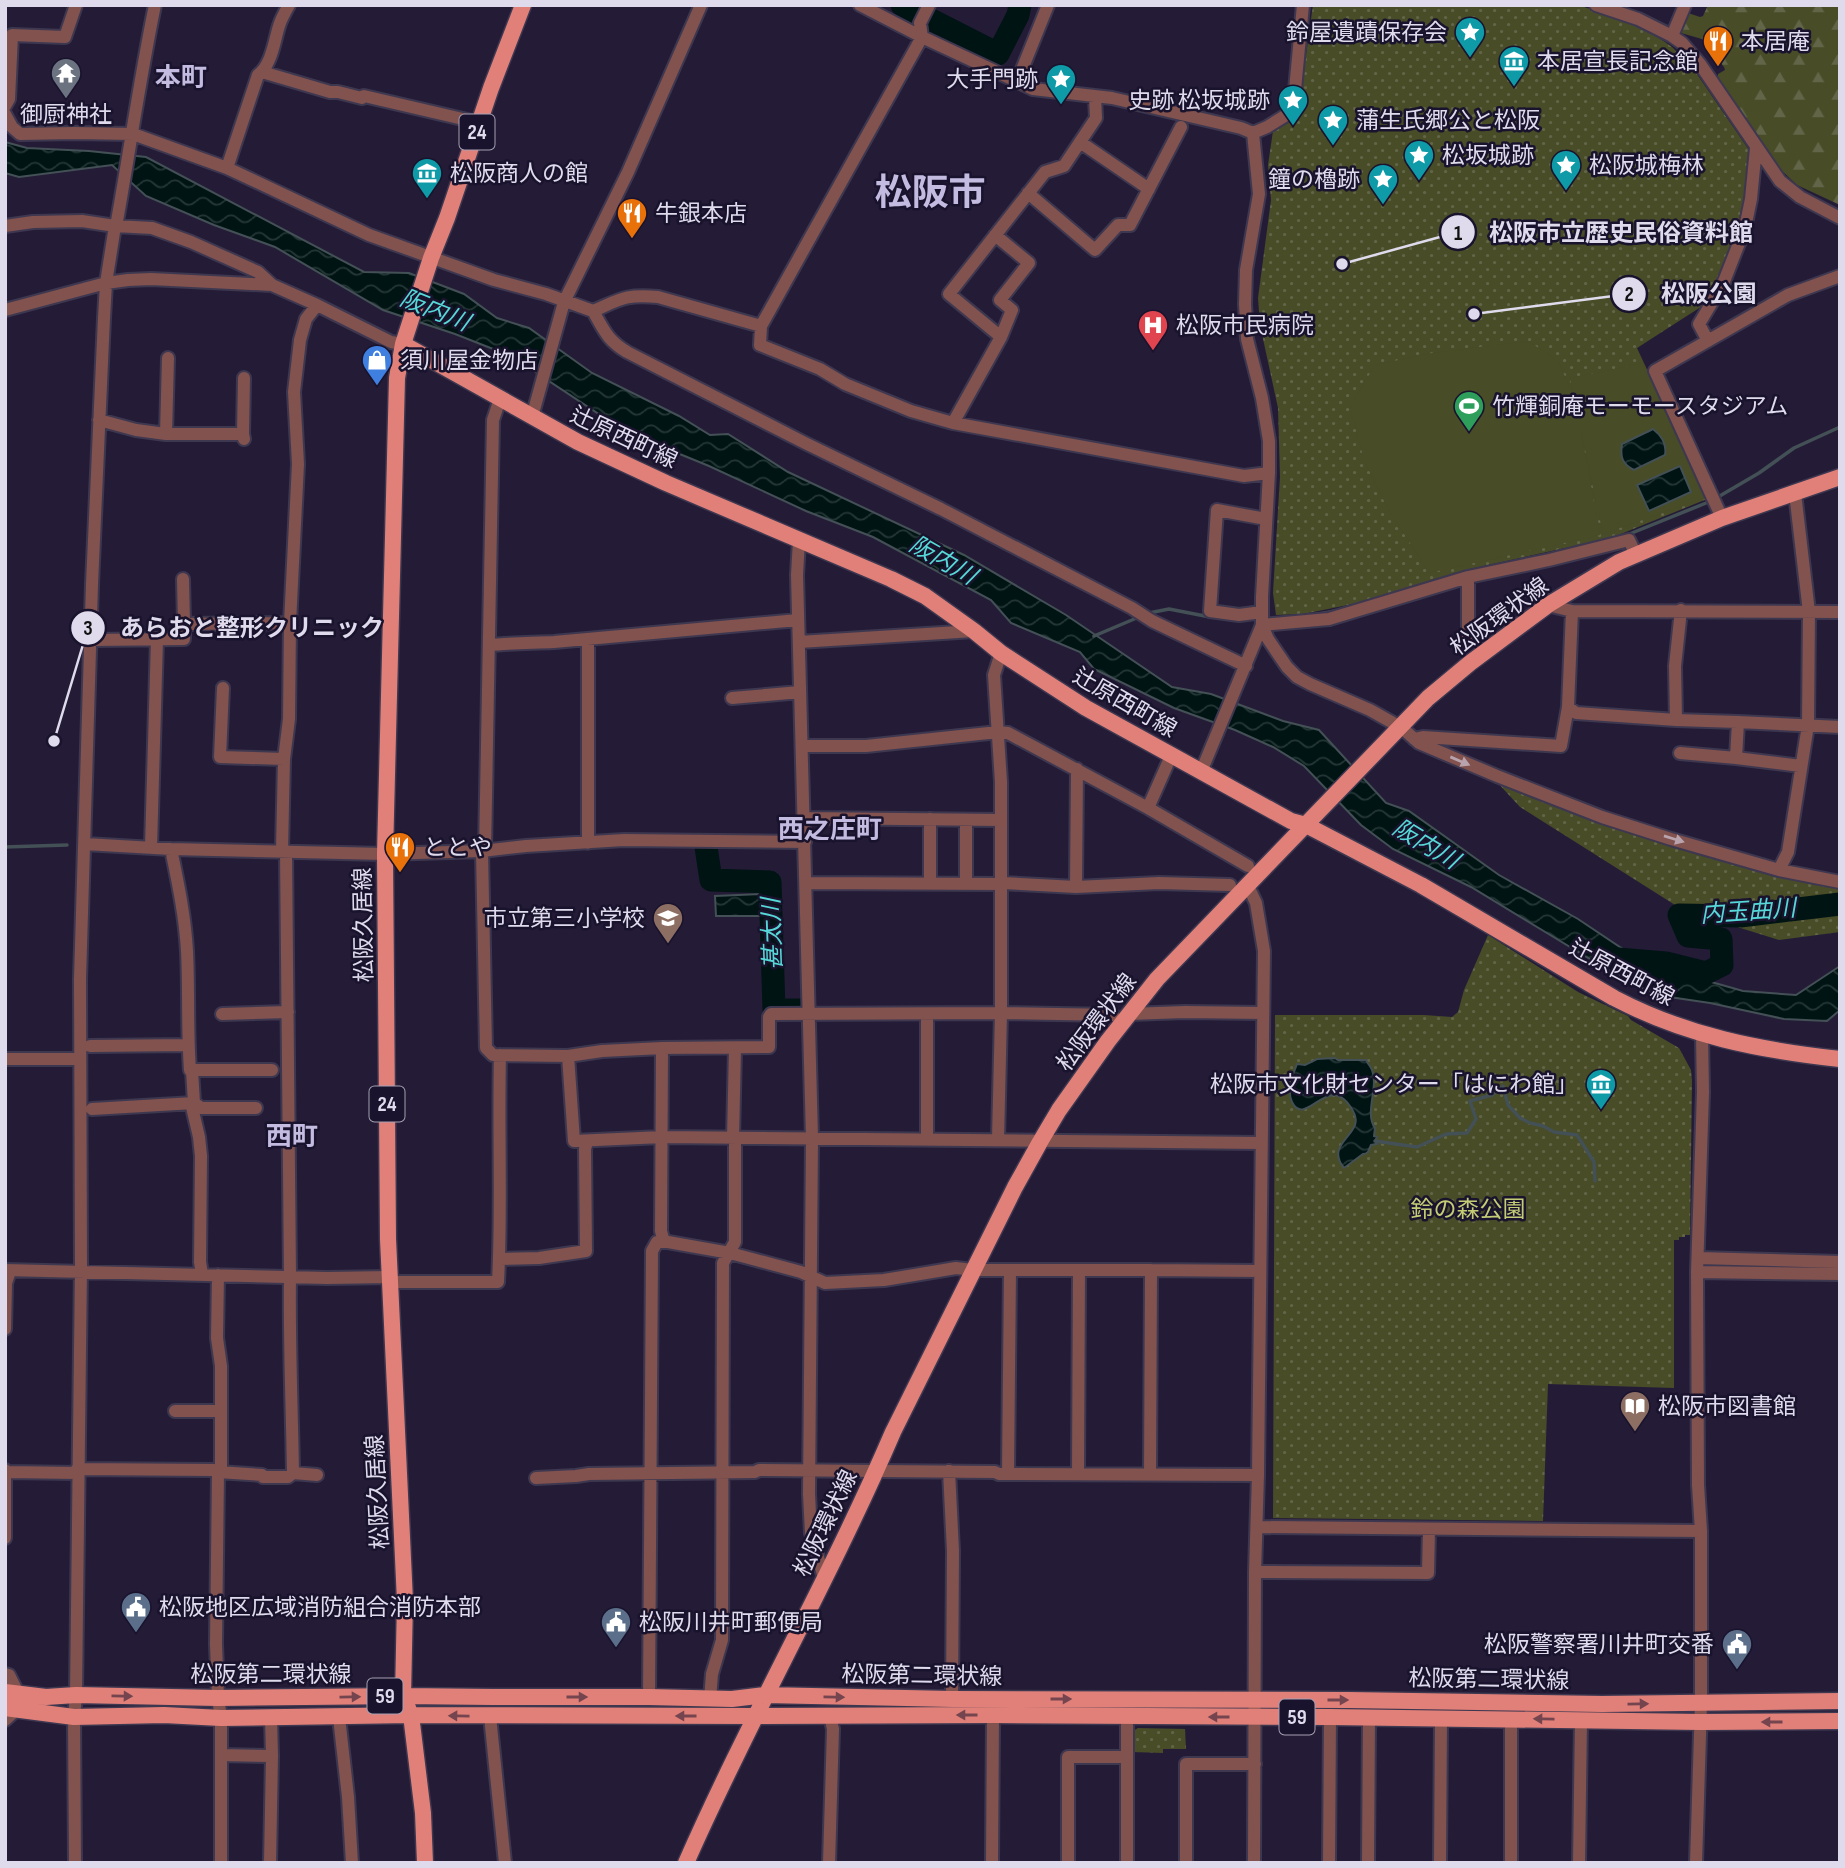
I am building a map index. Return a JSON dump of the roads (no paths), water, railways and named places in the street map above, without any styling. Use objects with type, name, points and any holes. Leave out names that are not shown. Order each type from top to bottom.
[{"type":"main road","name":"松阪久居線","points":[[425,1863],[411,1715],[403,1696],[405,1601],[388,1239],[385,854],[397,378],[405,339],[430,264],[523,5]]},
{"type":"main road","name":"辻原西町線","points":[[405,339],[500,399],[533,413],[578,442],[925,596],[1001,653],[1086,708],[1171,756],[1203,767],[1291,821],[1311,821],[1646,1015],[1702,1035],[1776,1051],[1840,1059]]},
{"type":"main road","name":"松阪環状線","points":[[687,1863],[754,1716],[802,1625],[973,1270],[1040,1142],[1121,1014],[1311,821],[1402,735],[1428,698],[1548,604],[1619,562],[1722,518],[1840,477]]},
{"type":"main road","name":"松阪第二環状線","points":[[10,1705],[46,1697],[76,1695],[218,1698],[403,1696],[710,1699],[765,1695],[1255,1708],[1330,1717],[1369,1718],[1840,1721]]},
{"type":"main road","name":"松阪第二環状線","points":[[10,1705],[74,1717],[1127,1717],[1361,1700],[1602,1704],[1840,1701]]},
{"type":"street","points":[[5,106],[9,99],[12,35],[65,37],[76,5]]},
{"type":"street","points":[[75,1863],[74,1717],[81,1272],[80,979],[99,420],[106,283],[155,5]]},
{"type":"street","points":[[226,168],[258,75],[271,55],[279,26],[289,5]]},
{"type":"street","points":[[533,413],[563,308],[628,172],[701,5]]},
{"type":"street","points":[[860,5],[1033,89],[1112,98],[1253,133],[1293,111],[1303,5]]},
{"type":"street","points":[[1017,82],[1048,5]]},
{"type":"street","points":[[1596,5],[1638,19],[1682,43],[1700,64],[1780,181],[1790,190],[1840,218]]},
{"type":"street","points":[[1672,36],[1685,5]]},
{"type":"street","points":[[925,13],[922,37],[761,326],[760,345],[911,411],[953,423],[1244,476],[1269,473]]},
{"type":"street","points":[[262,72],[330,92],[362,98],[364,96],[480,123]]},
{"type":"street","points":[[1001,337],[949,294],[1045,172],[1063,166],[1096,118],[1095,97]]},
{"type":"street","points":[[5,114],[12,127],[20,134],[74,133],[132,138],[226,168],[430,264],[546,294],[563,308],[593,311],[623,298],[658,297],[761,326]]},
{"type":"street","points":[[1028,193],[1095,250],[1118,225],[1130,225],[1181,127]]},
{"type":"street","points":[[1203,767],[1246,667],[1262,619],[1269,441],[1262,398],[1247,339],[1245,304],[1246,270],[1259,194],[1253,133]]},
{"type":"street","points":[[1080,142],[1149,188]]},
{"type":"street","points":[[1708,341],[1699,324],[1723,284],[1745,228],[1756,148]]},
{"type":"street","points":[[5,226],[33,222],[82,221],[152,228],[258,272],[272,285],[391,342],[405,339]]},
{"type":"street","points":[[953,423],[1001,337],[1012,310],[1000,300],[1029,263],[995,235]]},
{"type":"street","points":[[1722,518],[1655,371],[1788,295],[1840,276]]},
{"type":"street","points":[[5,310],[106,283],[151,279],[272,285]]},
{"type":"street","points":[[293,1473],[289,1342],[284,759],[289,719],[290,622],[298,464],[294,392],[297,354],[306,319],[317,305]]},
{"type":"street","points":[[593,311],[613,344],[627,352],[929,503],[1136,610],[1152,621],[1246,667]]},
{"type":"street","points":[[166,434],[168,358]]},
{"type":"street","points":[[99,420],[136,430],[166,434],[244,437],[244,378]]},
{"type":"street","points":[[500,399],[493,420],[484,851],[486,1048],[493,1055],[568,1056],[662,1048],[769,1047],[771,1014],[1262,1013]]},
{"type":"street","points":[[1779,870],[1788,852],[1808,725],[1809,612],[1795,493]]},
{"type":"street","points":[[1266,519],[1217,510],[1210,611],[1262,619],[1329,619],[1468,577],[1629,540],[1636,555]]},
{"type":"street","points":[[799,540],[797,575],[812,1138],[811,1533],[824,1578]]},
{"type":"street","points":[[1468,577],[1468,639]]},
{"type":"street","points":[[91,640],[184,639],[183,579]]},
{"type":"street","points":[[1548,604],[1572,611],[1840,612]]},
{"type":"street","points":[[1676,720],[1675,666],[1681,610]]},
{"type":"street","points":[[1402,735],[1561,746],[1568,707],[1572,611]]},
{"type":"street","points":[[1262,619],[1268,639],[1297,677],[1370,710],[1402,735],[1602,817],[1779,870],[1840,882]]},
{"type":"street","points":[[489,645],[554,642],[798,620]]},
{"type":"street","points":[[184,624],[290,622]]},
{"type":"street","points":[[799,642],[974,631]]},
{"type":"street","points":[[151,847],[157,639]]},
{"type":"street","points":[[588,639],[588,843]]},
{"type":"street","points":[[998,1140],[1001,782],[993,675],[1001,653]]},
{"type":"street","points":[[223,688],[220,757],[284,759]]},
{"type":"street","points":[[732,698],[800,692]]},
{"type":"street","points":[[1568,707],[1576,713],[1840,727]]},
{"type":"street","points":[[1736,758],[1738,722]]},
{"type":"street","points":[[802,746],[866,746],[1008,733],[1148,808],[1248,866]]},
{"type":"street","points":[[1680,752],[1801,766]]},
{"type":"street","points":[[1148,808],[1171,756]]},
{"type":"street","points":[[1076,887],[1077,769]]},
{"type":"street","points":[[804,818],[1001,820]]},
{"type":"street","points":[[930,819],[930,883]]},
{"type":"street","points":[[966,884],[967,820]]},
{"type":"street","points":[[85,844],[171,849],[385,854],[484,851],[624,840],[805,842]]},
{"type":"street","points":[[171,849],[181,898],[187,949],[188,1045],[201,1156],[202,1274]]},
{"type":"street","points":[[806,883],[1002,883],[1076,887],[1159,883],[1230,884]]},
{"type":"street","points":[[1248,886],[1258,911],[1264,951],[1255,1572],[1255,1863]]},
{"type":"street","points":[[222,1014],[288,1012]]},
{"type":"street","points":[[927,1015],[927,1140]]},
{"type":"street","points":[[1696,1863],[1701,1722],[1698,1258],[1702,1035]]},
{"type":"street","points":[[90,1046],[188,1045]]},
{"type":"street","points":[[662,1048],[661,1231],[664,1242]]},
{"type":"street","points":[[710,1699],[712,1674],[722,1640],[723,1263],[736,1242],[735,1048]]},
{"type":"street","points":[[5,1329],[8,1271],[498,1282],[500,1055]]},
{"type":"street","points":[[568,1056],[574,1141],[662,1137],[1261,1143]]},
{"type":"street","points":[[5,1059],[79,1059]]},
{"type":"street","points":[[192,1070],[272,1070]]},
{"type":"street","points":[[92,1109],[193,1103],[201,1108],[256,1108]]},
{"type":"street","points":[[500,1259],[539,1258],[586,1251],[587,1142]]},
{"type":"street","points":[[649,1697],[652,1251],[657,1242],[730,1253],[801,1272],[825,1283],[884,1280],[956,1268],[1260,1272]]},
{"type":"street","points":[[1698,1258],[1840,1262]]},
{"type":"street","points":[[1008,1474],[1010,1270]]},
{"type":"street","points":[[1078,1474],[1079,1270]]},
{"type":"street","points":[[1150,1475],[1151,1270]]},
{"type":"street","points":[[1698,1272],[1840,1274]]},
{"type":"street","points":[[218,1275],[216,1338],[220,1366],[220,1411],[216,1644],[221,1718],[221,1863]]},
{"type":"street","points":[[175,1411],[220,1411]]},
{"type":"street","points":[[5,1538],[6,1471],[214,1470],[288,1477],[293,1473],[317,1475]]},
{"type":"street","points":[[536,1478],[759,1470],[1258,1475]]},
{"type":"street","points":[[949,1471],[953,1551],[951,1699]]},
{"type":"street","points":[[1257,1527],[1701,1531]]},
{"type":"street","points":[[1255,1572],[1428,1573],[1429,1530]]},
{"type":"street","points":[[5,1674],[13,1681],[10,1705]]},
{"type":"street","points":[[992,1863],[993,1715]]},
{"type":"street","points":[[490,1716],[505,1863]]},
{"type":"street","points":[[830,1716],[833,1729],[830,1863]]},
{"type":"street","points":[[270,1863],[271,1717]]},
{"type":"street","points":[[339,1717],[352,1863]]},
{"type":"street","points":[[1127,1717],[1127,1863]]},
{"type":"street","points":[[1329,1863],[1330,1717]]},
{"type":"street","points":[[1368,1863],[1369,1718]]},
{"type":"street","points":[[1440,1863],[1441,1718]]},
{"type":"street","points":[[1511,1719],[1511,1863]]},
{"type":"street","points":[[1579,1863],[1581,1720]]},
{"type":"street","points":[[221,1755],[272,1756]]},
{"type":"street","points":[[1068,1863],[1068,1758],[1127,1757]]},
{"type":"street","points":[[1186,1863],[1186,1764],[1255,1764]]},
{"type":"water","name":"阪内川","points":[[5,142],[27,148],[146,157],[364,272],[409,273],[464,294],[497,318],[529,328],[592,373],[679,416],[710,435],[728,434],[788,472],[964,555],[1066,615],[1172,687],[1211,694],[1283,721],[1319,730],[1386,803],[1409,811],[1499,875],[1578,919],[1626,951],[1669,970],[1743,991],[1796,995],[1840,966],[1840,1010],[1827,1021],[1784,1019],[1656,995],[1613,973],[1471,887],[1393,849],[1361,825],[1304,766],[1273,747],[1174,708],[1094,669],[1080,652],[1011,623],[991,600],[873,537],[806,511],[709,466],[626,432],[511,356],[383,310],[275,247],[146,196],[112,165],[19,177],[5,173]]},
{"type":"water","points":[[1653,429],[1663,440],[1665,455],[1634,470],[1623,460],[1622,444]]},
{"type":"water","points":[[1680,466],[1691,492],[1649,511],[1637,485]]},
{"type":"water","points":[[761,894],[762,916],[716,916],[715,896]]},
{"type":"water","points":[[1317,1059],[1366,1060],[1374,1077],[1371,1115],[1377,1144],[1371,1145],[1368,1152],[1344,1168],[1339,1159],[1339,1151],[1355,1126],[1353,1111],[1344,1099],[1335,1095],[1304,1109],[1298,1109],[1290,1094],[1290,1082],[1297,1064],[1305,1065]]},
{"type":"waterway","points":[[902,5],[998,54],[1018,15],[1020,5]]},
{"type":"waterway","points":[[1718,497],[1794,448],[1840,427]]},
{"type":"waterway","points":[[1627,535],[1711,501]]},
{"type":"waterway","points":[[1149,613],[1169,609],[1210,617]]},
{"type":"waterway","points":[[1319,614],[1335,611]]},
{"type":"waterway","points":[[1094,636],[1139,617]]},
{"type":"waterway","name":"甚太川","points":[[5,847],[67,845]]},
{"type":"waterway","name":"甚太川","points":[[706,847],[711,880],[770,882],[774,1010],[800,1010]]},
{"type":"waterway","name":"内玉曲川","points":[[1618,959],[1666,963],[1706,973],[1722,965],[1721,939],[1688,936],[1679,915],[1740,916],[1840,904]]},
{"type":"waterway","points":[[1375,1141],[1417,1147],[1446,1134],[1467,1133],[1476,1119],[1470,1101],[1492,1095],[1503,1086],[1508,1105],[1520,1118],[1554,1132],[1577,1135],[1594,1162],[1595,1181]]},
{"type":"place","name":"鈴屋遺蹟保存会","points":[[1470,59]]},
{"type":"place","name":"本居庵","points":[[1718,68]]},
{"type":"place","name":"本居宣長記念館","points":[[1514,88]]},
{"type":"place","name":"御厨神社","points":[[66,100]]},
{"type":"place","name":"大手門跡","points":[[1061,106]]},
{"type":"place","name":"史跡 松坂城跡","points":[[1293,127]]},
{"type":"place","name":"蒲生氏郷公と松阪","points":[[1333,147]]},
{"type":"place","name":"松坂城跡","points":[[1419,182]]},
{"type":"place","name":"松阪城梅林","points":[[1566,192]]},
{"type":"place","name":"松阪商人の館","points":[[427,200]]},
{"type":"place","name":"鐘の櫓跡","points":[[1383,206]]},
{"type":"place","name":"牛銀本店","points":[[632,240]]},
{"type":"place","name":"松阪市立歴史民俗資料館","points":[[1342,264]]},
{"type":"place","name":"松阪公園","points":[[1474,314]]},
{"type":"place","name":"松阪市民病院","points":[[1153,352]]},
{"type":"place","name":"須川屋金物店","points":[[377,387]]},
{"type":"place","name":"竹輝銅庵モーモースタジアム","points":[[1469,433]]},
{"type":"place","name":"あらおと整形クリニック","points":[[54,741]]},
{"type":"place","name":"ととや","points":[[400,874]]},
{"type":"place","name":"市立第三小学校","points":[[668,945]]},
{"type":"place","name":"松阪市文化財センター「はにわ館」","points":[[1601,1111]]},
{"type":"place","name":"松阪市図書館","points":[[1635,1433]]},
{"type":"place","name":"松阪地区広域消防組合消防本部","points":[[136,1634]]},
{"type":"place","name":"松阪川井町郵便局","points":[[616,1649]]},
{"type":"place","name":"松阪警察署川井町交番","points":[[1737,1671]]},
{"type":"district","name":"本町","points":[[181,77]]},
{"type":"district","name":"松阪市","points":[[930,192]]},
{"type":"district","name":"西之庄町","points":[[830,829]]},
{"type":"district","name":"西町","points":[[292,1136]]},
{"type":"park label","name":"鈴の森公園","points":[[1468,1209]]}]
